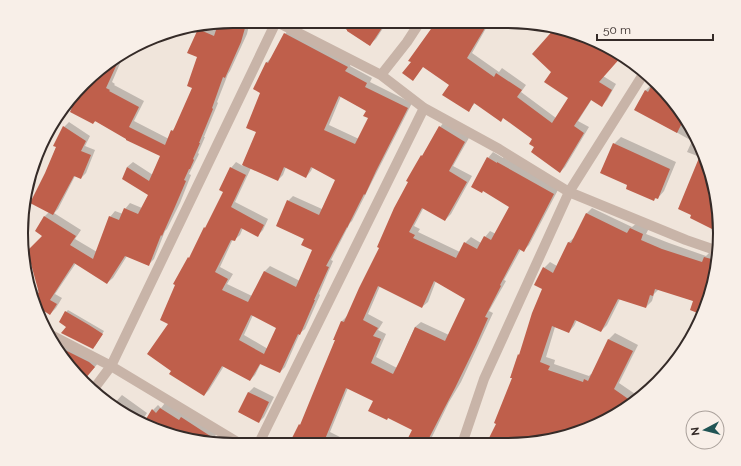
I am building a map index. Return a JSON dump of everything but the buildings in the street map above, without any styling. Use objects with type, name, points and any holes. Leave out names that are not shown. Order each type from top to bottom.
[{"type":"street","points":[[97,386],[111,366],[273,28]]},
{"type":"street","points":[[288,28],[381,75],[424,108],[499,149],[569,192],[686,240],[713,249]]},
{"type":"street","points":[[381,75],[416,28]]},
{"type":"street","points":[[464,438],[484,379],[569,192],[641,77]]},
{"type":"street","points":[[261,438],[424,108]]},
{"type":"street","points":[[56,338],[111,366],[231,438]]}]
